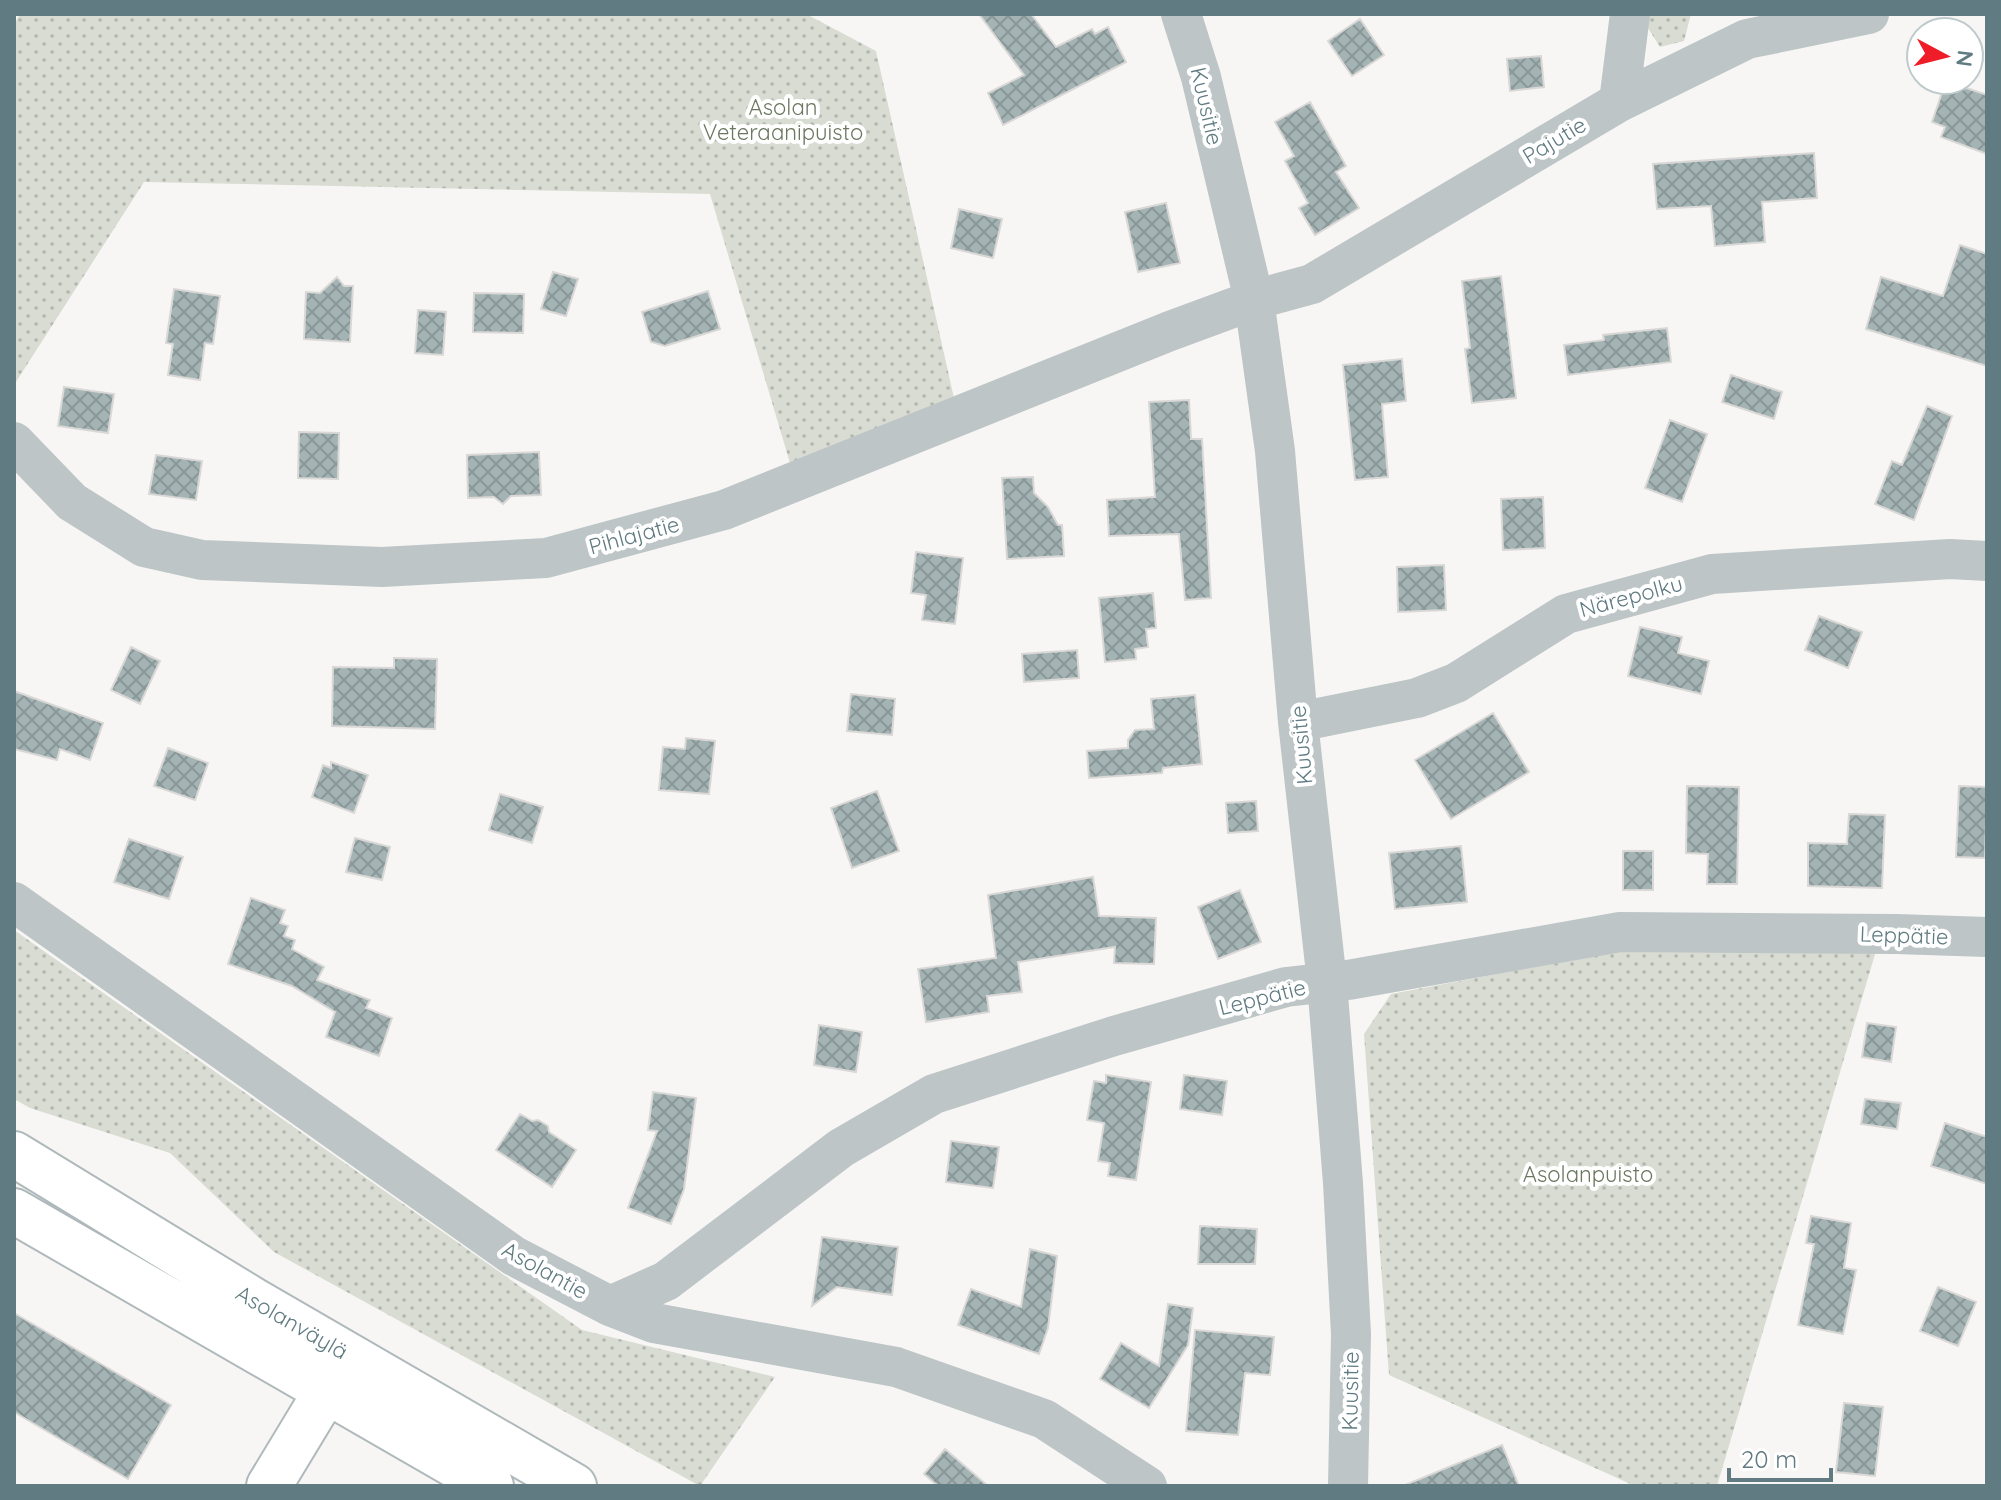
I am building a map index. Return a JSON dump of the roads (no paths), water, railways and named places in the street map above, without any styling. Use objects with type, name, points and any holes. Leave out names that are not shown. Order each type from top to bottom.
[{"type":"main road","name":"Asolanväylä","points":[[14,1154],[253,1300],[337,1372],[491,1486]]},
{"type":"main road","name":"Asolanväylä","points":[[14,1211],[574,1486]]},
{"type":"main road","points":[[269,1486],[337,1372]]},
{"type":"street","name":"Kuusitie","points":[[1181,14],[1201,77],[1254,300],[1275,451],[1298,722],[1327,982],[1343,1183],[1351,1334],[1348,1486]]},
{"type":"street","points":[[1619,102],[1630,14]]},
{"type":"street","name":"Pajutie","points":[[1254,300],[1312,284],[1619,102],[1747,39],[1869,14]]},
{"type":"street","name":"Pihlajatie","points":[[14,442],[72,502],[144,547],[202,560],[382,567],[546,558],[724,510],[1128,347],[1254,300]]},
{"type":"street","name":"Närepolku","points":[[1298,722],[1417,698],[1456,683],[1566,614],[1712,574],[1950,559],[1987,561]]},
{"type":"street","name":"Asolantie","points":[[14,902],[514,1256],[610,1306],[654,1323],[896,1367],[1044,1419],[1147,1486]]},
{"type":"street","name":"Leppätie","points":[[610,1306],[666,1281],[841,1148],[934,1094],[1114,1036],[1286,987],[1486,957],[1620,932],[1987,937]]},
{"type":"park label","name":"Asolan Veteraanipuisto","points":[[783,120]]},
{"type":"park label","name":"Asolanpuisto","points":[[1588,1174]]}]
